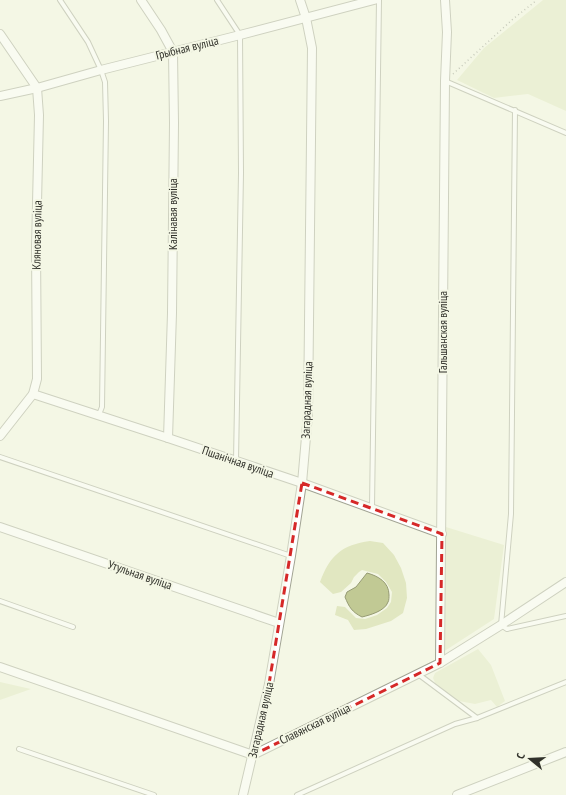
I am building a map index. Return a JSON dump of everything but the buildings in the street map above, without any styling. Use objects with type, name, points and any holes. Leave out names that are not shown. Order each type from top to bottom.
[{"type":"street","name":"Калінавая вуліца","points":[[140,0],[161,30],[173,52],[174,131],[172,305],[168,438]]},
{"type":"street","name":"Загарадная вуліца","points":[[243,795],[269,684],[291,556],[302,483],[308,414],[312,48],[306,18],[300,0]]},
{"type":"street","name":"Грыбная вуліца","points":[[0,96],[37,88],[101,70],[374,0]]},
{"type":"street","name":"Гальшанская вуліца","points":[[440,663],[445,81],[447,32],[446,0]]},
{"type":"street","points":[[0,34],[37,88]]},
{"type":"street","name":"Кляновая вуліца","points":[[0,436],[33,394],[37,379],[36,248],[39,115],[37,88]]},
{"type":"street","name":"Пшанічная вуліца","points":[[33,394],[302,483],[442,534]]},
{"type":"street","name":"Утульная вуліца","points":[[0,527],[279,623]]},
{"type":"street","name":"Славянская вуліца","points":[[253,755],[440,663],[502,625],[566,582]]},
{"type":"street","points":[[0,667],[253,755]]},
{"type":"street","points":[[456,795],[566,752]]},
{"type":"lane","points":[[60,0],[88,42],[105,82],[106,121],[102,407],[97,416]]},
{"type":"lane","points":[[217,0],[240,35],[240,173],[236,461]]},
{"type":"lane","points":[[372,509],[379,0]]},
{"type":"lane","points":[[445,81],[566,133]]},
{"type":"lane","points":[[515,110],[511,514],[502,625],[507,629],[566,616]]},
{"type":"lane","points":[[0,457],[291,556]]},
{"type":"lane","points":[[0,601],[73,627]]},
{"type":"lane","points":[[418,674],[476,718]]},
{"type":"lane","points":[[297,795],[455,724],[476,718],[566,682]]},
{"type":"lane","points":[[19,748],[154,795]]},
{"type":"path","points":[[445,81],[513,19],[537,0]]},
{"type":"highlighted area","points":[[302,483],[442,534],[440,663],[253,755],[269,684]]},
{"type":"shaded area","points":[[543,0],[566,0],[566,111],[528,94],[494,98],[457,80],[484,48]]},
{"type":"shaded area","points":[[446,527],[504,545],[494,619],[443,652]]},
{"type":"shaded area","points":[[370,541],[383,543],[394,555],[401,568],[406,583],[407,598],[403,613],[391,621],[366,629],[354,630],[348,620],[335,615],[337,606],[345,607],[356,618],[365,619],[377,615],[387,608],[391,602],[392,592],[386,582],[378,574],[362,570],[341,592],[333,594],[320,582],[328,565],[338,553],[352,545]]},
{"type":"shaded area","points":[[367,573],[379,578],[385,583],[389,590],[389,600],[381,610],[362,617],[351,609],[345,597],[347,592],[356,587]]},
{"type":"shaded area","points":[[478,649],[491,665],[505,701],[497,707],[491,700],[475,704],[459,701],[436,685],[433,678],[435,673]]},
{"type":"shaded area","points":[[0,682],[31,689],[0,700]]}]
